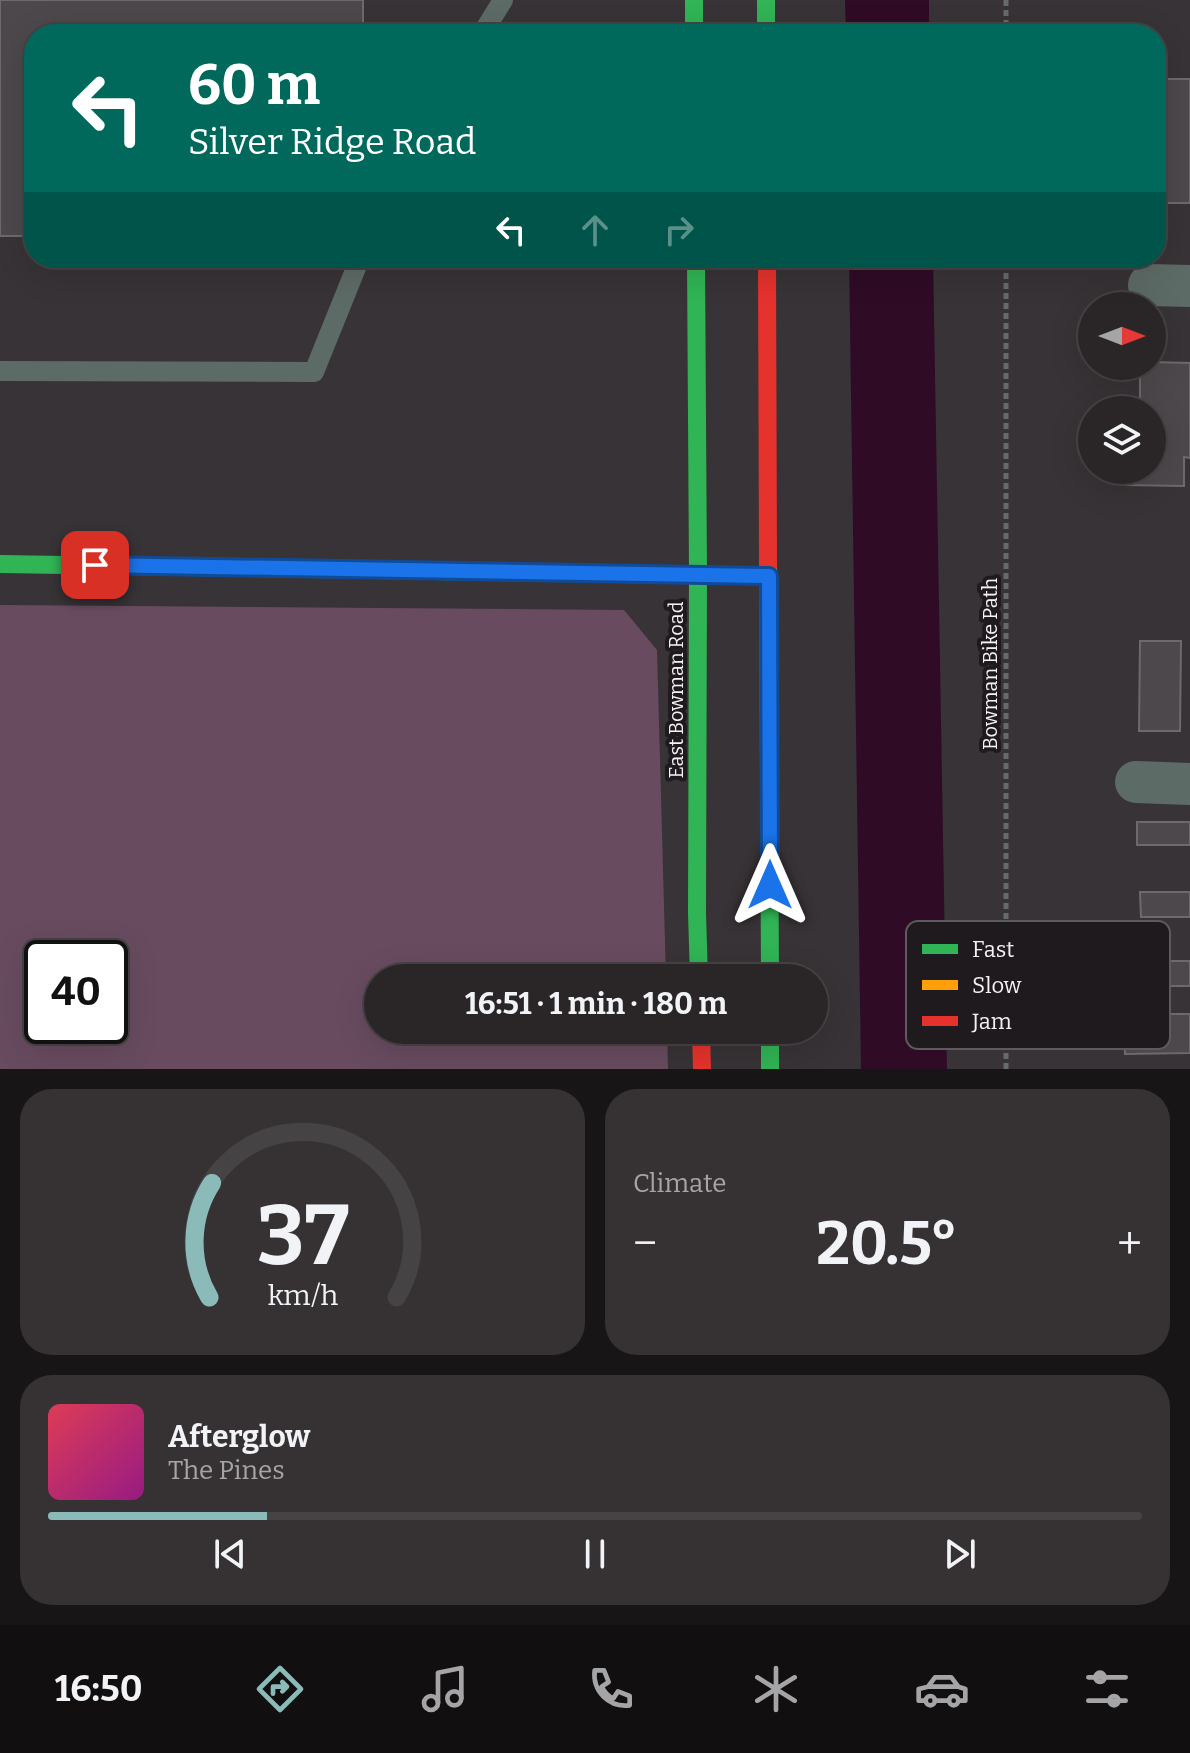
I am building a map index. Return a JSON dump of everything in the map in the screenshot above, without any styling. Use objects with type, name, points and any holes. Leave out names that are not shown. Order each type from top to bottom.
[{"type":"street","points":[[694,0],[694,24]]},
{"type":"street","points":[[766,0],[766,24]]},
{"type":"street","name":"East Bowman Road","points":[[696,268],[699,964]]},
{"type":"street","points":[[767,268],[770,964]]},
{"type":"street","points":[[0,564],[769,576]]},
{"type":"street","points":[[1136,782],[1190,784]]},
{"type":"street","points":[[701,1044],[702,1069]]},
{"type":"street","points":[[770,1044],[770,1069]]},
{"type":"lane","points":[[488,24],[503,0]]},
{"type":"lane","points":[[0,371],[314,372],[356,268]]},
{"type":"path","points":[[1006,0],[1006,24]]},
{"type":"path","name":"Bowman Bike Path","points":[[1006,268],[1006,921]]},
{"type":"shaded area","points":[[845,0],[929,0],[929,24],[846,24]]},
{"type":"shaded area","points":[[849,268],[933,268],[944,921],[906,921],[906,1049],[947,1049],[947,1069],[861,1069]]},
{"type":"shaded area","points":[[0,605],[624,610],[657,650],[666,964],[364,964],[364,1044],[667,1044],[668,1069],[0,1069]]},
{"type":"building","points":[[0,0],[363,0],[363,24],[24,24],[24,236],[0,236]]},
{"type":"building","points":[[1166,79],[1190,79],[1190,203],[1166,203]]},
{"type":"building","points":[[1166,362],[1190,363],[1190,458],[1184,457],[1184,486],[1124,485],[1166,484],[1166,396],[1140,396],[1140,380],[1166,380]]},
{"type":"building","points":[[1140,641],[1181,641],[1180,731],[1139,731]]},
{"type":"building","points":[[1137,822],[1190,822],[1190,845],[1137,845]]},
{"type":"building","points":[[1140,892],[1190,892],[1190,917],[1141,917]]},
{"type":"building","points":[[1170,961],[1190,961],[1190,986],[1170,986]]},
{"type":"building","points":[[1170,1014],[1190,1014],[1190,1053],[1125,1054],[1125,1049],[1170,1049]]},
{"type":"traffic: fast","points":[[694,0],[694,24]]},
{"type":"traffic: fast","points":[[766,0],[766,24]]},
{"type":"traffic: fast","points":[[696,268],[699,964]]},
{"type":"traffic: fast","points":[[0,564],[626,574]]},
{"type":"traffic: fast","points":[[768,566],[770,964]]},
{"type":"traffic: fast","points":[[770,1044],[770,1069]]},
{"type":"traffic: slow","points":[[626,574],[769,576]]},
{"type":"traffic: jam","points":[[767,268],[768,566]]},
{"type":"traffic: jam","points":[[701,1044],[702,1069]]},
{"type":"route","points":[[95,565],[769,576],[770,885]]}]
